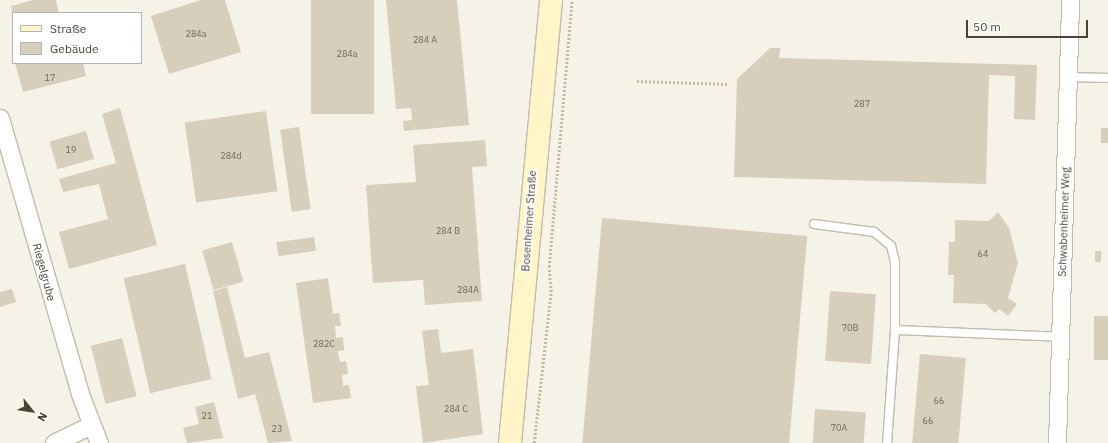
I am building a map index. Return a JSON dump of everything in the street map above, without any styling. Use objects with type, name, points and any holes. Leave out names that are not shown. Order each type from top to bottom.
[{"type":"street","name":"Bosenheimer Straße","points":[[510,443],[551,0]]},
{"type":"street","name":"Bosenheimer Straße","points":[[524,443],[564,0]]},
{"type":"street","name":"Schwabenheimer Weg","points":[[1057,443],[1070,0]]},
{"type":"street","name":"Riegelgrube","points":[[0,118],[89,426],[99,443]]},
{"type":"street","points":[[54,443],[89,426]]},
{"type":"lane","points":[[1068,77],[1108,78]]},
{"type":"lane","points":[[814,224],[874,232],[891,246],[895,262],[894,330],[887,443]]},
{"type":"lane","points":[[894,330],[1061,337]]},
{"type":"path","points":[[534,443],[551,292],[549,267],[572,0]]},
{"type":"path","points":[[636,81],[728,84]]},
{"type":"building","points":[[33,0],[56,0],[59,12],[12,13],[11,6]]},
{"type":"building","points":[[201,0],[225,0],[241,52],[169,74],[151,16]]},
{"type":"building","points":[[311,0],[374,0],[374,114],[311,114]]},
{"type":"building","points":[[386,0],[457,0],[469,125],[404,131],[403,121],[412,120],[411,108],[396,109]]},
{"type":"building","points":[[770,48],[780,48],[779,58],[1037,65],[1035,120],[1014,119],[1015,76],[989,75],[986,184],[734,177],[737,79]]},
{"type":"building","points":[[15,64],[83,64],[86,76],[23,92]]},
{"type":"building","points":[[120,108],[157,245],[69,269],[59,232],[108,219],[99,184],[63,192],[59,179],[116,163],[102,114]]},
{"type":"building","points":[[266,111],[277,191],[196,203],[185,122]]},
{"type":"building","points":[[299,127],[311,209],[292,212],[280,130]]},
{"type":"building","points":[[1101,128],[1108,128],[1108,143],[1101,143]]},
{"type":"building","points":[[86,131],[94,159],[57,169],[49,141]]},
{"type":"building","points":[[485,140],[487,166],[472,167],[482,301],[425,305],[423,280],[373,283],[366,185],[416,182],[413,145]]},
{"type":"building","points":[[998,212],[1009,228],[1018,263],[1008,298],[1017,304],[1008,316],[999,309],[995,313],[986,304],[953,303],[954,275],[948,275],[949,242],[955,242],[955,220],[989,221]]},
{"type":"building","points":[[602,218],[807,236],[789,443],[582,443]]},
{"type":"building","points":[[314,237],[316,251],[278,256],[276,242]]},
{"type":"building","points":[[232,242],[243,281],[214,290],[202,251]]},
{"type":"building","points":[[1095,251],[1101,251],[1101,262],[1095,262]]},
{"type":"building","points":[[185,264],[212,379],[150,393],[124,278]]},
{"type":"building","points":[[328,278],[333,314],[339,313],[341,326],[335,326],[336,338],[343,337],[344,350],[338,351],[340,362],[346,361],[348,374],[342,375],[343,386],[349,385],[351,398],[313,403],[296,283]]},
{"type":"building","points":[[227,287],[245,358],[269,352],[292,441],[268,443],[255,394],[238,399],[213,291]]},
{"type":"building","points":[[12,289],[16,302],[0,307],[0,292]]},
{"type":"building","points":[[830,291],[876,294],[871,364],[825,361]]},
{"type":"building","points":[[1094,316],[1108,316],[1108,360],[1094,360]]},
{"type":"building","points":[[438,329],[441,353],[473,349],[483,434],[423,443],[416,386],[429,385],[422,331]]},
{"type":"building","points":[[122,338],[137,396],[105,404],[91,346]]},
{"type":"building","points":[[920,354],[966,358],[958,443],[912,443]]},
{"type":"building","points":[[214,402],[223,438],[187,443],[183,428],[199,424],[195,407]]},
{"type":"building","points":[[815,409],[866,413],[864,443],[813,443]]}]
